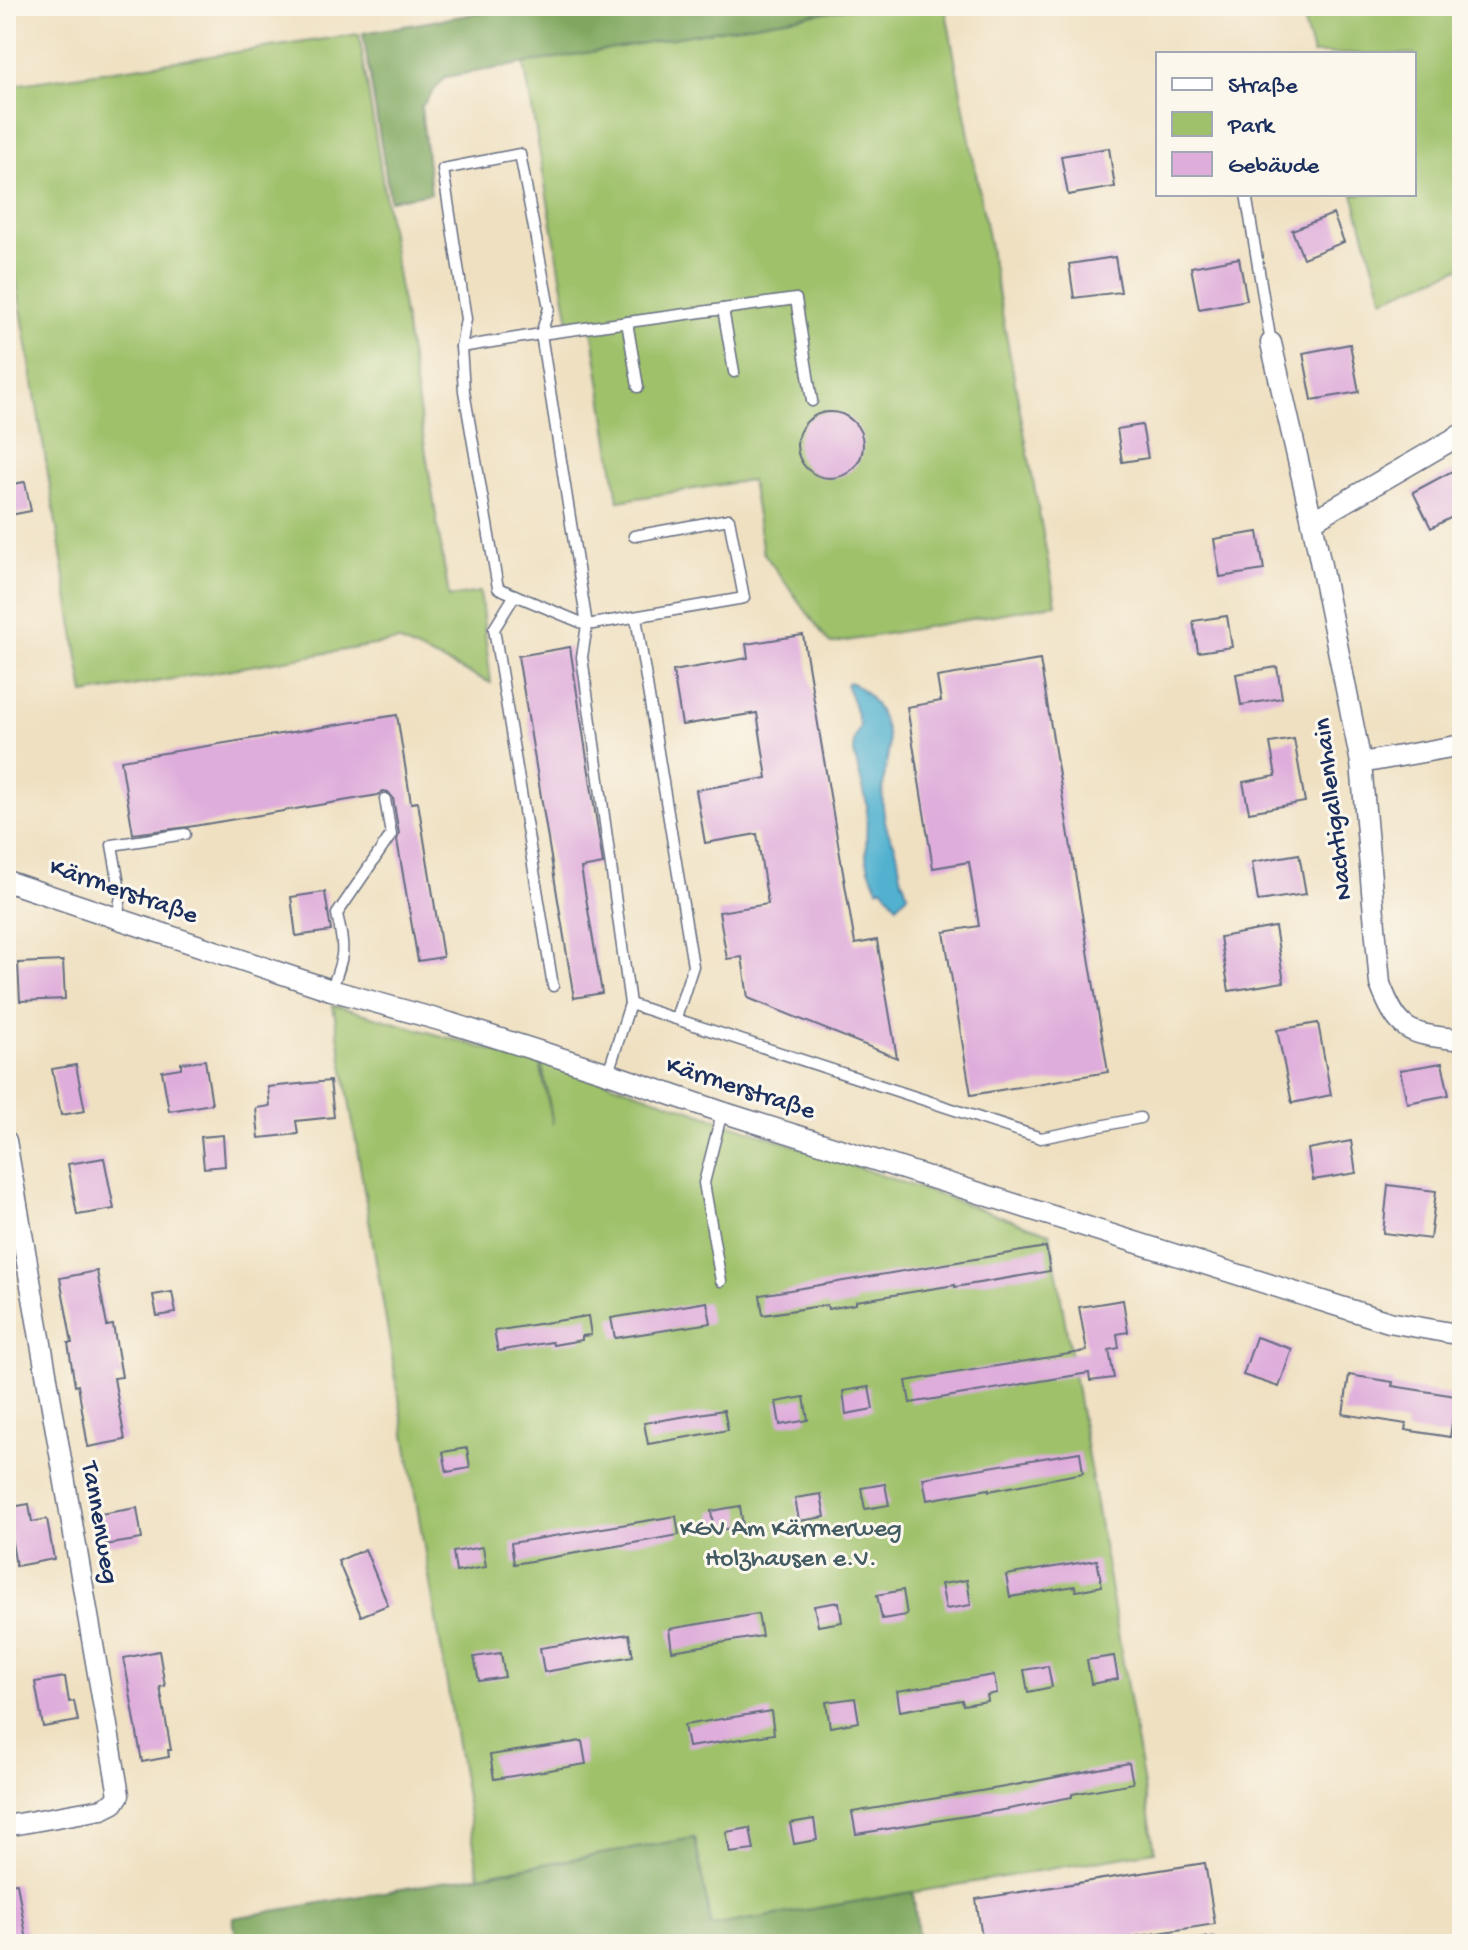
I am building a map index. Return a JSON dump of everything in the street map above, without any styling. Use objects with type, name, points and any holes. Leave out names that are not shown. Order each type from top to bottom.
[{"type":"street","name":"Nachtigallenhain","points":[[1271,343],[1312,521],[1361,763],[1380,984],[1389,1009],[1401,1024],[1419,1034],[1462,1040]]},
{"type":"street","points":[[1312,521],[1462,434]]},
{"type":"street","points":[[1361,763],[1462,745]]},
{"type":"street","name":"Kärrnerstraße","points":[[6,881],[331,990],[450,1023],[1389,1322],[1462,1335]]},
{"type":"street","name":"Tannenweg","points":[[6,1141],[119,1795],[114,1803],[102,1809],[6,1826]]},
{"type":"lane","points":[[608,1073],[630,1004],[582,657],[587,625],[541,334],[549,308],[520,154],[443,169],[466,319],[461,347],[464,391],[498,588],[587,625],[744,598],[729,519],[634,536]]},
{"type":"lane","points":[[1246,196],[1271,343]]},
{"type":"lane","points":[[461,347],[796,299],[812,401]]},
{"type":"lane","points":[[723,309],[734,372]]},
{"type":"lane","points":[[627,322],[638,387]]},
{"type":"lane","points":[[515,595],[494,629],[553,986]]},
{"type":"lane","points":[[636,617],[693,966],[676,1018]]},
{"type":"lane","points":[[331,990],[344,948],[337,914],[391,835],[385,799]]},
{"type":"lane","points":[[117,918],[121,896],[112,845],[185,834]]},
{"type":"lane","points":[[630,1004],[1041,1138],[1140,1118]]},
{"type":"lane","points":[[721,1281],[704,1183],[722,1112]]},
{"type":"lane","points":[[1202,1944],[1212,1944]]},
{"type":"green space","points":[[520,6],[861,6],[445,77],[421,107],[431,193],[390,200],[363,33]]},
{"type":"green space","points":[[861,6],[945,6],[1056,604],[830,644],[763,552],[751,480],[618,501],[592,328],[569,322],[524,63]]},
{"type":"green space","points":[[1299,6],[1462,6],[1462,267],[1383,299],[1354,196],[1416,196],[1416,52],[1312,52]]},
{"type":"green space","points":[[359,34],[449,597],[480,592],[491,683],[398,641],[84,694],[6,217],[6,86]]},
{"type":"green space","name":"KGV Am Kärrnerweg Holzhausen e.V.","points":[[333,1005],[540,1064],[553,1124],[541,1059],[1050,1233],[1155,1851],[711,1927],[695,1838],[479,1875]]},
{"type":"green space","points":[[695,1838],[711,1926],[913,1892],[919,1944],[237,1944],[233,1918]]},
{"type":"water","points":[[849,682],[873,702],[887,732],[883,806],[886,826],[896,848],[908,895],[897,906],[882,887],[878,889],[866,857],[867,804],[854,753],[854,741],[860,726],[846,684]]},
{"type":"building","points":[[1109,148],[1115,187],[1068,195],[1061,156]]},
{"type":"building","points":[[1333,214],[1344,242],[1303,258],[1292,230]]},
{"type":"building","points":[[1115,257],[1121,292],[1074,298],[1069,264]]},
{"type":"building","points":[[1239,258],[1247,300],[1199,309],[1191,267]]},
{"type":"building","points":[[1350,344],[1359,392],[1312,400],[1303,353]]},
{"type":"building","points":[[823,412],[837,412],[849,417],[858,426],[863,445],[861,458],[854,469],[837,478],[823,478],[811,473],[802,464],[797,452],[797,438],[802,426],[811,417]]},
{"type":"building","points":[[1142,425],[1148,458],[1122,462],[1117,429]]},
{"type":"building","points":[[1452,471],[1462,490],[1462,512],[1431,528],[1413,492]]},
{"type":"building","points":[[25,482],[31,511],[10,515],[6,485]]},
{"type":"building","points":[[1258,532],[1264,570],[1220,577],[1214,539]]},
{"type":"building","points":[[1227,616],[1232,647],[1198,652],[1193,621]]},
{"type":"building","points":[[803,635],[855,944],[877,940],[897,1058],[748,998],[742,957],[727,959],[719,912],[768,904],[757,834],[705,843],[696,790],[767,778],[757,713],[682,725],[673,671],[748,658],[746,644]]},
{"type":"building","points":[[570,647],[603,864],[581,868],[602,993],[574,998],[518,656]]},
{"type":"building","points":[[1040,660],[1108,1072],[971,1095],[944,932],[979,926],[969,862],[933,868],[907,707],[941,701],[937,677]]},
{"type":"building","points":[[1277,667],[1282,698],[1241,705],[1236,674]]},
{"type":"building","points":[[397,715],[411,803],[418,802],[443,957],[418,961],[397,840],[399,834],[393,798],[388,792],[133,834],[121,760]]},
{"type":"building","points":[[1294,739],[1305,802],[1249,812],[1243,782],[1276,776],[1270,743]]},
{"type":"building","points":[[1299,854],[1306,894],[1258,901],[1252,862]]},
{"type":"building","points":[[325,892],[331,931],[296,936],[291,897]]},
{"type":"building","points":[[1275,927],[1284,982],[1229,991],[1220,937]]},
{"type":"building","points":[[63,961],[65,999],[20,1001],[18,963]]},
{"type":"building","points":[[1318,1023],[1331,1095],[1292,1103],[1277,1030]]},
{"type":"building","points":[[205,1060],[212,1104],[169,1111],[162,1071],[181,1068],[181,1063]]},
{"type":"building","points":[[1442,1063],[1449,1095],[1407,1103],[1400,1070]]},
{"type":"building","points":[[76,1065],[85,1111],[61,1115],[52,1069]]},
{"type":"building","points":[[330,1081],[334,1117],[296,1121],[298,1134],[259,1138],[256,1108],[270,1106],[268,1087]]},
{"type":"building","points":[[223,1135],[225,1166],[204,1168],[201,1137]]},
{"type":"building","points":[[1351,1141],[1356,1173],[1313,1180],[1308,1149]]},
{"type":"building","points":[[104,1158],[114,1209],[77,1215],[68,1164]]},
{"type":"building","points":[[1388,1185],[1436,1191],[1430,1239],[1383,1233]]},
{"type":"building","points":[[1046,1247],[1050,1271],[856,1301],[856,1304],[828,1309],[827,1305],[763,1315],[760,1295]]},
{"type":"building","points":[[97,1271],[107,1326],[113,1325],[122,1377],[114,1378],[125,1440],[88,1447],[78,1385],[75,1386],[68,1343],[72,1343],[60,1278]]},
{"type":"building","points":[[172,1292],[176,1313],[157,1316],[153,1295]]},
{"type":"building","points":[[1123,1300],[1128,1332],[1117,1334],[1119,1348],[1109,1350],[1114,1378],[1090,1381],[1089,1373],[910,1403],[906,1381],[1087,1351],[1079,1307]]},
{"type":"building","points":[[707,1302],[711,1323],[615,1338],[611,1318]]},
{"type":"building","points":[[588,1316],[591,1335],[582,1336],[582,1340],[498,1351],[494,1331]]},
{"type":"building","points":[[1256,1337],[1292,1349],[1279,1387],[1243,1375]]},
{"type":"building","points":[[1349,1375],[1393,1382],[1392,1386],[1456,1396],[1450,1437],[1405,1430],[1406,1424],[1343,1414]]},
{"type":"building","points":[[869,1387],[873,1409],[846,1414],[843,1391]]},
{"type":"building","points":[[804,1397],[808,1420],[780,1425],[776,1402]]},
{"type":"building","points":[[724,1410],[728,1430],[648,1444],[644,1423]]},
{"type":"building","points":[[467,1448],[470,1468],[447,1472],[443,1452]]},
{"type":"building","points":[[1080,1452],[1083,1473],[927,1500],[923,1478]]},
{"type":"building","points":[[885,1484],[889,1505],[865,1509],[861,1488]]},
{"type":"building","points":[[821,1494],[825,1517],[799,1521],[795,1498]]},
{"type":"building","points":[[29,1504],[32,1522],[47,1519],[54,1559],[16,1566],[6,1508]]},
{"type":"building","points":[[740,1506],[743,1526],[714,1531],[711,1511]]},
{"type":"building","points":[[137,1508],[142,1539],[105,1545],[100,1514]]},
{"type":"building","points":[[676,1516],[679,1535],[514,1564],[511,1543]]},
{"type":"building","points":[[483,1547],[486,1567],[456,1572],[453,1552]]},
{"type":"building","points":[[365,1549],[388,1605],[361,1616],[338,1561]]},
{"type":"building","points":[[1097,1560],[1102,1586],[1076,1591],[1075,1586],[1010,1597],[1006,1575]]},
{"type":"building","points":[[967,1580],[971,1605],[946,1609],[941,1584]]},
{"type":"building","points":[[903,1590],[907,1615],[882,1619],[877,1595]]},
{"type":"building","points":[[839,1602],[842,1622],[818,1626],[814,1606]]},
{"type":"building","points":[[758,1614],[762,1636],[672,1651],[669,1629]]},
{"type":"building","points":[[629,1634],[633,1656],[544,1672],[540,1648]]},
{"type":"building","points":[[159,1651],[165,1686],[160,1687],[171,1750],[168,1750],[169,1757],[142,1762],[124,1658]]},
{"type":"building","points":[[501,1653],[505,1677],[479,1681],[474,1657]]},
{"type":"building","points":[[1114,1656],[1118,1679],[1091,1684],[1087,1660]]},
{"type":"building","points":[[1048,1666],[1052,1687],[1028,1692],[1024,1670]]},
{"type":"building","points":[[994,1675],[997,1693],[987,1695],[988,1701],[963,1705],[962,1700],[900,1711],[897,1691]]},
{"type":"building","points":[[65,1677],[69,1702],[74,1701],[78,1721],[43,1727],[35,1682]]},
{"type":"building","points":[[855,1698],[859,1722],[830,1727],[826,1702]]},
{"type":"building","points":[[771,1711],[774,1734],[688,1747],[684,1725]]},
{"type":"building","points":[[582,1741],[586,1764],[494,1779],[490,1755]]},
{"type":"building","points":[[1129,1763],[1133,1783],[1009,1809],[856,1834],[852,1812]]},
{"type":"building","points":[[814,1819],[817,1840],[794,1844],[790,1823]]},
{"type":"building","points":[[750,1828],[754,1850],[730,1853],[726,1832]]},
{"type":"building","points":[[1205,1863],[1215,1924],[1089,1944],[983,1944],[976,1899]]},
{"type":"building","points":[[17,1883],[27,1941],[6,1944],[6,1884]]}]
